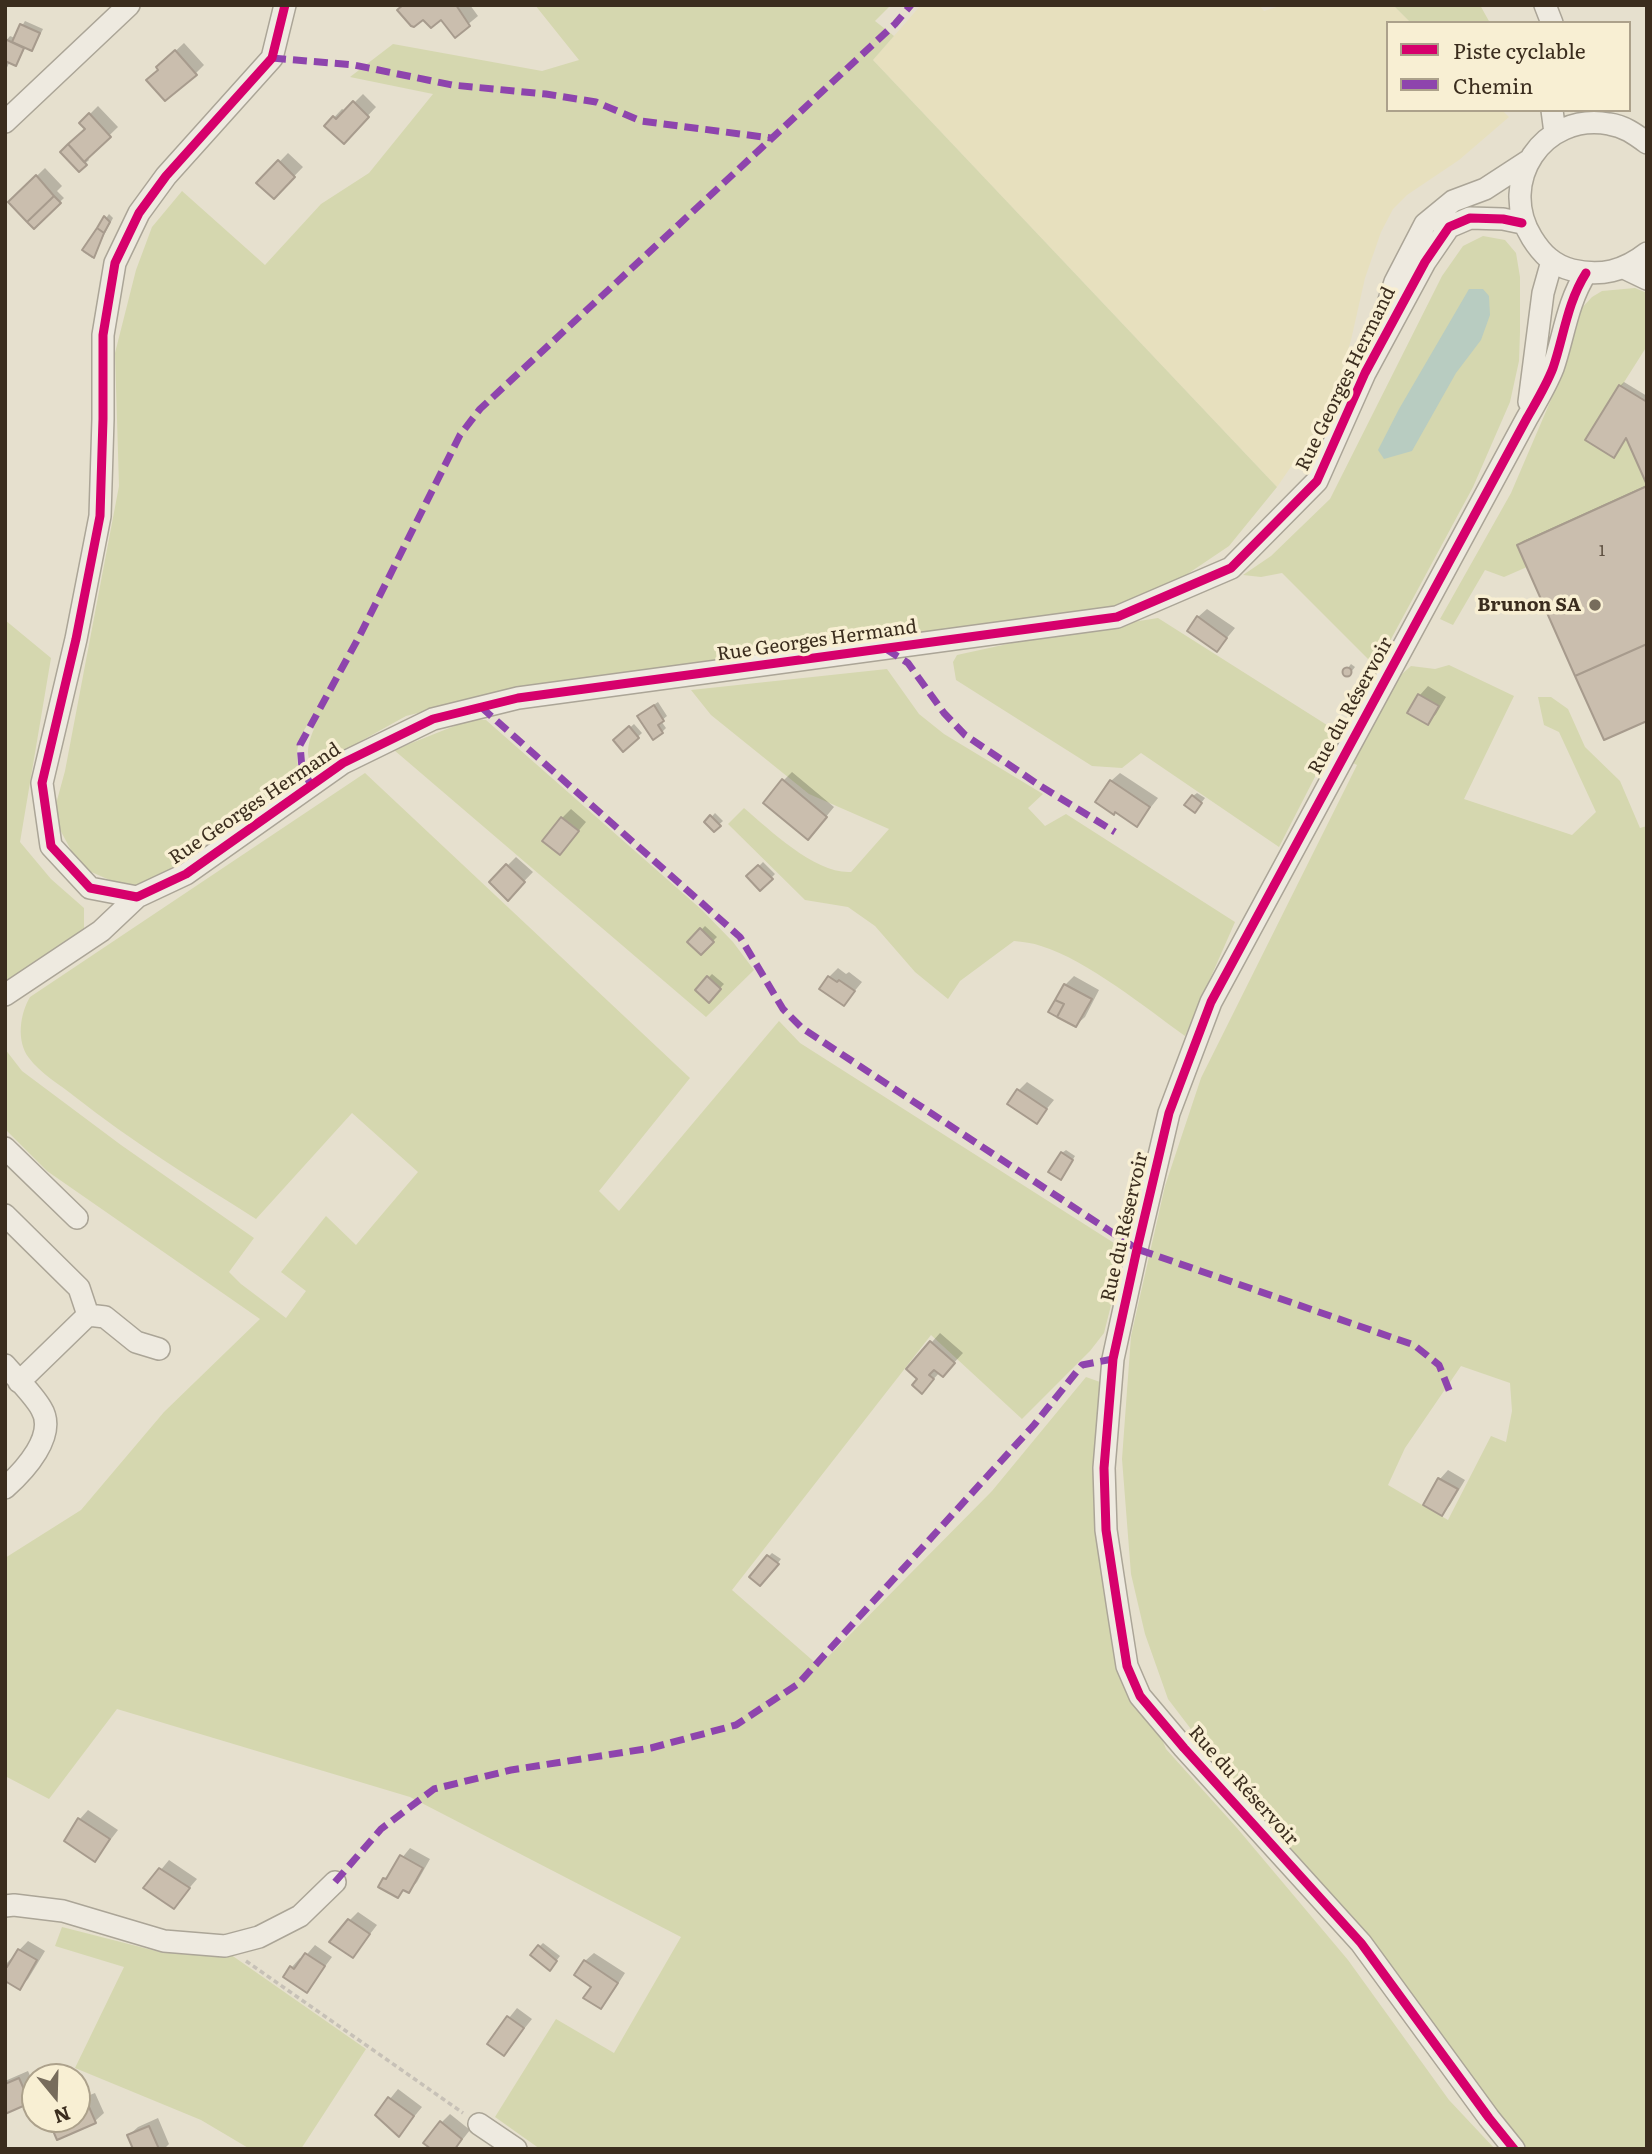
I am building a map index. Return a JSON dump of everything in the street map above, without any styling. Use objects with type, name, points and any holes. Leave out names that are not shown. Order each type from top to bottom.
[{"type":"street","points":[[5,122],[129,5]]},
{"type":"street","points":[[137,897],[90,888],[51,846],[42,783],[76,639],[100,516],[103,335],[115,263],[139,213],[166,176],[272,58],[285,5]]},
{"type":"street","points":[[1552,112],[1555,133]]},
{"type":"street","points":[[1642,134],[1603,117],[1555,133],[1541,144],[1528,162],[1519,188],[1522,223],[1541,252],[1564,268],[1586,274],[1603,273],[1624,268],[1647,253]]},
{"type":"street","name":"Rue Georges Hermand","points":[[1365,373],[1395,282],[1425,224],[1454,201],[1485,189],[1528,162]]},
{"type":"street","name":"Rue Georges Hermand","points":[[5,995],[102,931],[137,897],[186,874],[343,763],[433,719],[517,698],[1117,617],[1231,568],[1317,481],[1365,373],[1425,262],[1449,227],[1470,218],[1503,219],[1522,223]]},
{"type":"street","name":"Rue du Réservoir","points":[[1527,418],[1543,293],[1552,261]]},
{"type":"street","points":[[1624,268],[1647,279]]},
{"type":"street","name":"Rue du Réservoir","points":[[1514,2149],[1361,1943],[1140,1696],[1127,1666],[1106,1530],[1104,1468],[1113,1359],[1137,1249],[1169,1113],[1210,1002],[1552,370],[1576,289],[1586,274]]},
{"type":"street","points":[[5,1148],[77,1217]]},
{"type":"street","points":[[5,1215],[79,1288],[88,1315]]},
{"type":"street","points":[[5,1488],[35,1453],[45,1434],[46,1420],[42,1408],[12,1373],[88,1315],[105,1317],[136,1342],[159,1349]]},
{"type":"street","points":[[5,1906],[63,1911],[164,1941],[225,1946],[259,1937],[300,1916],[335,1882]]},
{"type":"street","points":[[479,2124],[516,2149]]},
{"type":"path","points":[[225,1946],[479,2124]]},
{"type":"shaded area","points":[[921,5],[1259,5],[1264,11],[1283,5],[1393,5],[1409,21],[1386,21],[1386,112],[1504,112],[1509,117],[1459,160],[1407,195],[1393,209],[1381,232],[1365,278],[1351,340],[1330,410],[1277,487],[873,60]]},
{"type":"shaded area","points":[[1469,289],[1483,289],[1489,296],[1490,315],[1481,340],[1456,373],[1412,451],[1384,459],[1378,450]]},
{"type":"green space","points":[[535,5],[891,5],[875,21],[894,36],[873,60],[1277,487],[1229,546],[1183,577],[1130,604],[1083,614],[494,694],[406,716],[315,769],[309,760],[308,750],[314,729],[308,724],[298,749],[302,777],[268,797],[156,879],[132,886],[89,871],[73,854],[57,824],[56,804],[65,771],[119,486],[115,353],[136,270],[152,227],[182,191],[265,265],[321,204],[369,173],[433,94],[350,77],[393,44],[542,71],[579,60]]},
{"type":"green space","points":[[1393,5],[1480,5],[1489,21],[1409,21]]},
{"type":"green space","points":[[1483,236],[1505,240],[1516,253],[1520,277],[1519,361],[1510,402],[1473,487],[1376,667],[1282,573],[1261,577],[1243,575],[1271,556],[1330,499],[1442,276],[1463,246]]},
{"type":"green space","points":[[1635,288],[1647,293],[1647,346],[1621,387],[1618,386],[1585,440],[1614,458],[1626,438],[1647,486],[1517,545],[1527,567],[1504,577],[1485,570],[1453,625],[1440,619],[1511,493],[1565,367],[1578,312],[1602,291]]},
{"type":"green space","points":[[1158,618],[1338,732],[1279,847],[1141,753],[1122,768],[1092,766],[956,680],[953,662],[957,655],[1044,636]]},
{"type":"green space","points":[[5,620],[51,658],[20,842],[51,879],[84,908],[84,932],[5,983]]},
{"type":"green space","points":[[1449,665],[1514,696],[1464,799],[1572,835],[1596,812],[1559,732],[1544,725],[1538,697],[1551,697],[1568,709],[1585,747],[1620,781],[1640,828],[1647,826],[1647,2149],[1528,2149],[1478,2090],[1373,1946],[1226,1775],[1168,1699],[1145,1634],[1131,1574],[1122,1459],[1131,1336],[1165,1186],[1201,1078],[1357,765],[1349,761],[1394,681],[1411,666],[1435,669]],"holes":[[[1461,1366],[1510,1383],[1512,1411],[1506,1442],[1491,1436],[1448,1520],[1388,1485],[1405,1448]]]},
{"type":"green space","points":[[887,669],[919,714],[944,734],[1043,794],[1028,808],[1045,826],[1066,814],[1235,922],[1185,1036],[1096,973],[1059,953],[1028,943],[1014,941],[960,981],[948,999],[915,972],[875,926],[848,907],[805,900],[728,824],[744,808],[808,858],[837,871],[851,872],[889,829],[809,794],[711,715],[691,690]]},
{"type":"green space","points":[[472,719],[486,720],[702,910],[733,942],[754,970],[706,1017],[394,750]]},
{"type":"green space","points":[[365,773],[690,1078],[599,1191],[619,1211],[779,1021],[800,1043],[1125,1250],[1104,1333],[1090,1351],[1022,1419],[931,1335],[732,1590],[819,1666],[992,1491],[1086,1377],[1100,1382],[1095,1455],[1097,1537],[1144,1693],[1166,1749],[1237,1828],[1348,1960],[1449,2100],[1495,2149],[540,2149],[495,2117],[556,2019],[614,2053],[681,1937],[410,1797],[117,1709],[49,1799],[5,1776],[5,1558],[81,1510],[164,1412],[260,1319],[47,1171],[5,1129],[5,1049],[22,1071],[121,1145],[254,1238],[229,1272],[286,1318],[306,1291],[281,1272],[326,1216],[356,1245],[418,1172],[352,1113],[256,1219],[140,1145],[44,1073],[29,1058],[22,1044],[22,1019],[30,997]]},
{"type":"green space","points":[[62,1927],[160,1952],[227,1952],[366,2049],[301,2149],[250,2149],[201,2120],[91,2075],[91,2063],[77,2063],[124,1967],[55,1946]]},
{"type":"building","points":[[403,5],[456,5],[470,26],[455,38],[441,20],[431,28],[423,20],[414,27],[397,10]]},
{"type":"building","points":[[20,24],[40,33],[32,51],[12,42]]},
{"type":"building","points":[[5,39],[24,48],[16,66],[5,61]]},
{"type":"building","points":[[175,50],[197,75],[165,101],[146,80]]},
{"type":"building","points":[[353,101],[369,117],[344,144],[324,126],[333,116],[336,119]]},
{"type":"building","points":[[89,113],[111,137],[84,162],[68,144],[85,129],[79,123]]},
{"type":"building","points":[[68,144],[87,165],[79,172],[60,152]]},
{"type":"building","points":[[278,160],[295,177],[274,199],[256,183]]},
{"type":"building","points":[[36,175],[54,196],[27,222],[8,202]]},
{"type":"building","points":[[54,196],[61,203],[34,229],[27,222]]},
{"type":"building","points":[[104,216],[110,222],[104,233],[97,228]]},
{"type":"building","points":[[97,228],[104,233],[94,258],[82,250]]},
{"type":"building","points":[[1619,385],[1647,402],[1647,485],[1626,438],[1614,458],[1585,440]]},
{"type":"building","name":"Brunon SA","points":[[1647,486],[1647,644],[1575,676],[1517,545]]},
{"type":"building","points":[[1197,616],[1227,638],[1217,652],[1187,631]]},
{"type":"building","points":[[1647,644],[1647,721],[1604,740],[1575,676]]},
{"type":"building","points":[[1347,667],[1352,672],[1347,677],[1342,672]]},
{"type":"building","points":[[1418,694],[1439,706],[1428,725],[1407,713]]},
{"type":"building","points":[[654,705],[664,721],[658,725],[663,733],[653,740],[637,716]]},
{"type":"building","points":[[629,726],[639,738],[623,752],[613,740]]},
{"type":"building","points":[[782,779],[827,817],[808,840],[763,803]]},
{"type":"building","points":[[1110,780],[1150,807],[1137,827],[1095,802]]},
{"type":"building","points":[[1192,795],[1202,803],[1195,813],[1184,805]]},
{"type":"building","points":[[710,815],[721,826],[714,832],[704,822]]},
{"type":"building","points":[[561,817],[579,831],[560,855],[542,841]]},
{"type":"building","points":[[506,864],[525,882],[508,901],[489,882]]},
{"type":"building","points":[[758,865],[773,879],[760,891],[746,876]]},
{"type":"building","points":[[700,928],[714,942],[701,955],[687,942]]},
{"type":"building","points":[[707,976],[721,989],[709,1003],[695,990]]},
{"type":"building","points":[[828,976],[855,991],[844,1006],[819,989]]},
{"type":"building","points":[[1064,984],[1092,999],[1076,1027],[1057,1017],[1064,1004],[1055,1000]]},
{"type":"building","points":[[1055,1000],[1064,1004],[1057,1017],[1048,1012]]},
{"type":"building","points":[[1017,1089],[1047,1109],[1037,1124],[1007,1104]]},
{"type":"building","points":[[1061,1152],[1073,1160],[1061,1180],[1048,1172]]},
{"type":"building","points":[[930,1341],[955,1363],[943,1377],[934,1370],[929,1375],[934,1379],[922,1394],[912,1385],[917,1379],[906,1369]]},
{"type":"building","points":[[1438,1478],[1458,1489],[1442,1516],[1423,1505]]},
{"type":"building","points":[[767,1555],[779,1564],[760,1586],[749,1577]]},
{"type":"building","points":[[78,1818],[110,1839],[95,1862],[64,1841]]},
{"type":"building","points":[[400,1855],[423,1868],[409,1893],[403,1890],[398,1898],[378,1887]]},
{"type":"building","points":[[159,1868],[190,1888],[174,1909],[143,1888]]},
{"type":"building","points":[[348,1919],[370,1934],[353,1958],[329,1942]]},
{"type":"building","points":[[538,1945],[557,1961],[550,1971],[530,1955]]},
{"type":"building","points":[[18,1949],[37,1960],[20,1990],[5,1981],[5,1966],[7,1967]]},
{"type":"building","points":[[305,1953],[325,1966],[307,1993],[283,1977],[290,1966],[294,1969]]},
{"type":"building","points":[[584,1960],[618,1983],[601,2009],[583,1998],[591,1987],[574,1975]]},
{"type":"building","points":[[507,2016],[524,2028],[504,2056],[487,2044]]},
{"type":"building","points":[[19,2078],[21,2083],[21,2107],[5,2114],[5,2084]]},
{"type":"building","points":[[388,2097],[414,2116],[399,2137],[375,2115]]},
{"type":"building","points":[[91,2112],[96,2123],[91,2125]]},
{"type":"building","points":[[440,2121],[462,2139],[455,2149],[431,2149],[423,2143]]},
{"type":"building","points":[[149,2126],[159,2149],[133,2149],[127,2135]]},
{"type":"building","points":[[54,2133],[73,2133],[57,2140]]},
{"type":"marked path","points":[[311,785],[302,768],[300,745],[360,635],[460,435],[480,409],[895,24],[911,5]]},
{"type":"marked path","points":[[272,58],[354,65],[452,85],[596,102],[641,121],[771,138]]},
{"type":"marked path","points":[[886,649],[908,663],[944,713],[965,735],[1115,832]]},
{"type":"marked path","points":[[481,707],[740,937],[783,1009],[802,1028],[1137,1249],[1414,1345],[1439,1365],[1451,1395]]},
{"type":"marked path","points":[[335,1882],[381,1829],[434,1789],[511,1770],[651,1748],[736,1725],[798,1684],[1034,1425],[1082,1365],[1113,1359]]},
{"type":"cycle path","points":[[285,5],[272,58],[166,176],[139,213],[115,263],[103,335],[100,516],[76,639],[42,783],[51,846],[90,888],[137,897],[186,874],[343,763],[433,719],[518,698],[1117,617],[1231,568],[1317,481],[1365,373],[1425,262],[1449,227],[1470,218],[1503,219],[1522,223]]},
{"type":"cycle path","points":[[1514,2149],[1361,1943],[1140,1696],[1127,1666],[1106,1530],[1104,1468],[1113,1359],[1137,1249],[1169,1113],[1211,1002],[1544,388],[1553,368],[1574,296],[1586,273]]},
{"type":"place","name":"Brunon SA","points":[[1595,605]]}]
